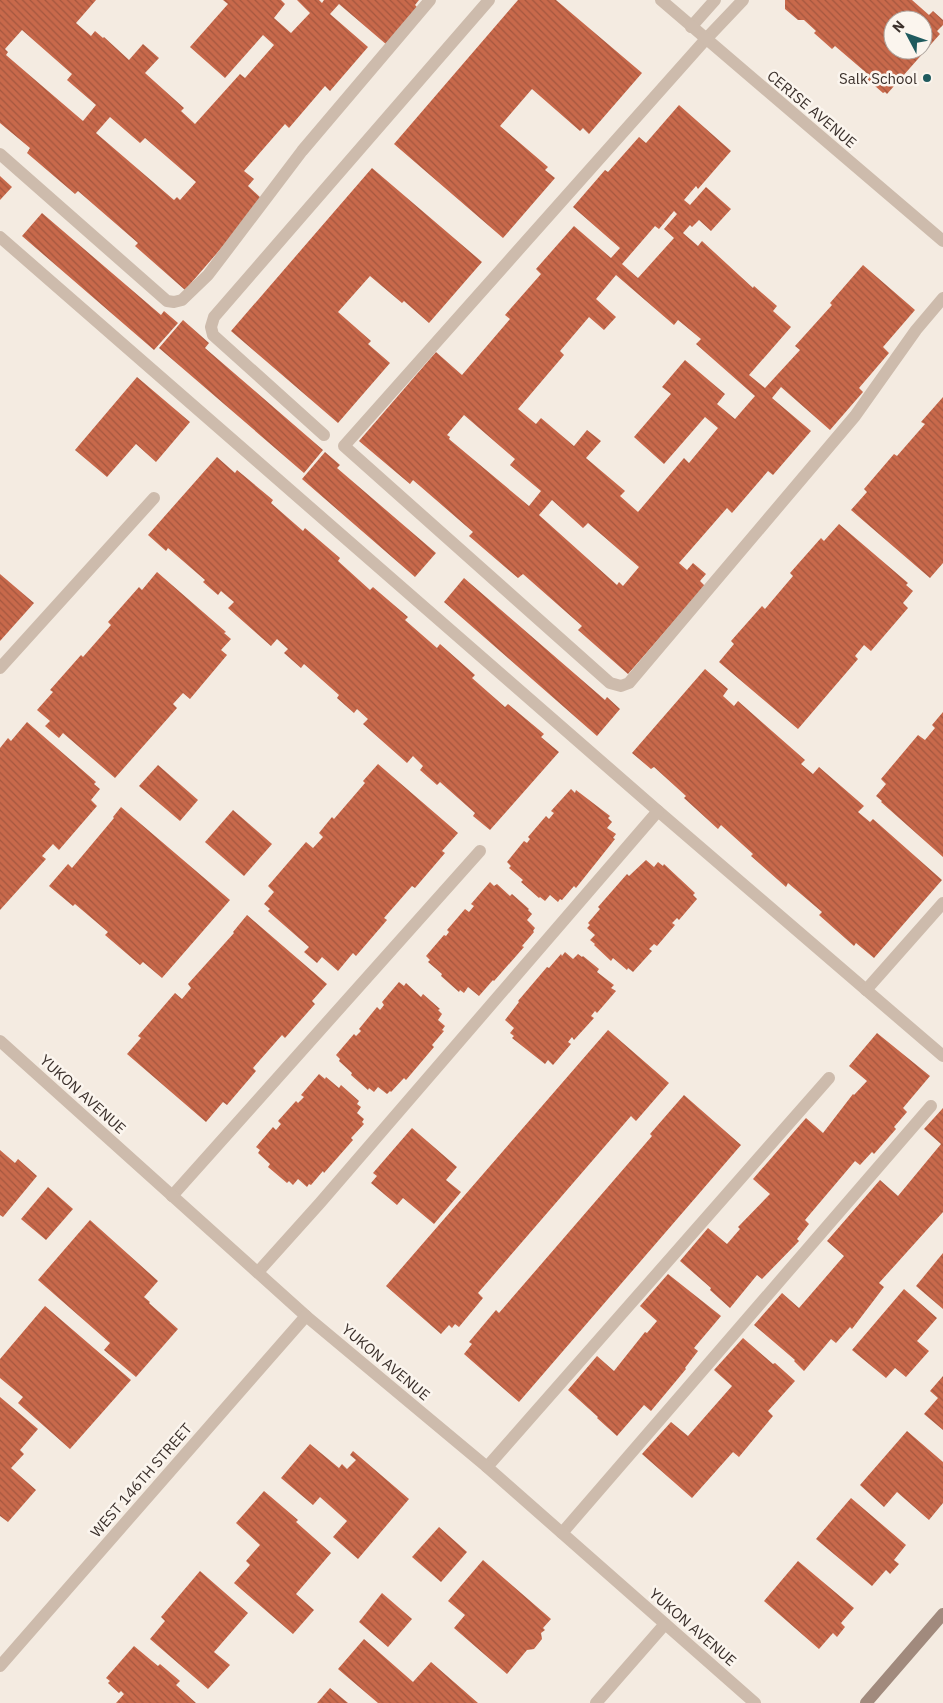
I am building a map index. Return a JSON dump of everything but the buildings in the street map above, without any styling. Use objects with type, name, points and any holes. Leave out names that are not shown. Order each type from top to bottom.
[{"type":"street","points":[[0,154],[167,300],[174,302],[182,300],[208,275],[302,151],[430,0]]},
{"type":"street","points":[[324,435],[213,335],[211,327],[214,317],[489,0]]},
{"type":"street","name":"CERISE AVENUE","points":[[661,0],[943,242]]},
{"type":"street","points":[[692,27],[715,0]]},
{"type":"street","points":[[743,0],[706,39],[344,446],[610,683],[621,686],[630,683],[855,416],[916,330],[943,298]]},
{"type":"street","points":[[0,237],[658,811],[943,1056]]},
{"type":"street","points":[[0,668],[154,498]]},
{"type":"street","points":[[258,1272],[658,811]]},
{"type":"street","points":[[172,1196],[480,851]]},
{"type":"street","points":[[866,990],[943,903]]},
{"type":"street","name":"YUKON AVENUE","points":[[0,1041],[306,1316],[488,1467],[755,1703]]},
{"type":"street","points":[[488,1467],[829,1078]]},
{"type":"street","points":[[562,1533],[931,1106]]},
{"type":"street","name":"WEST 146TH STREET","points":[[0,1666],[306,1316]]},
{"type":"street","points":[[866,1703],[943,1614]]},
{"type":"street","points":[[596,1703],[665,1624]]},
{"type":"place","name":"Salk School","points":[[927,78]]}]
